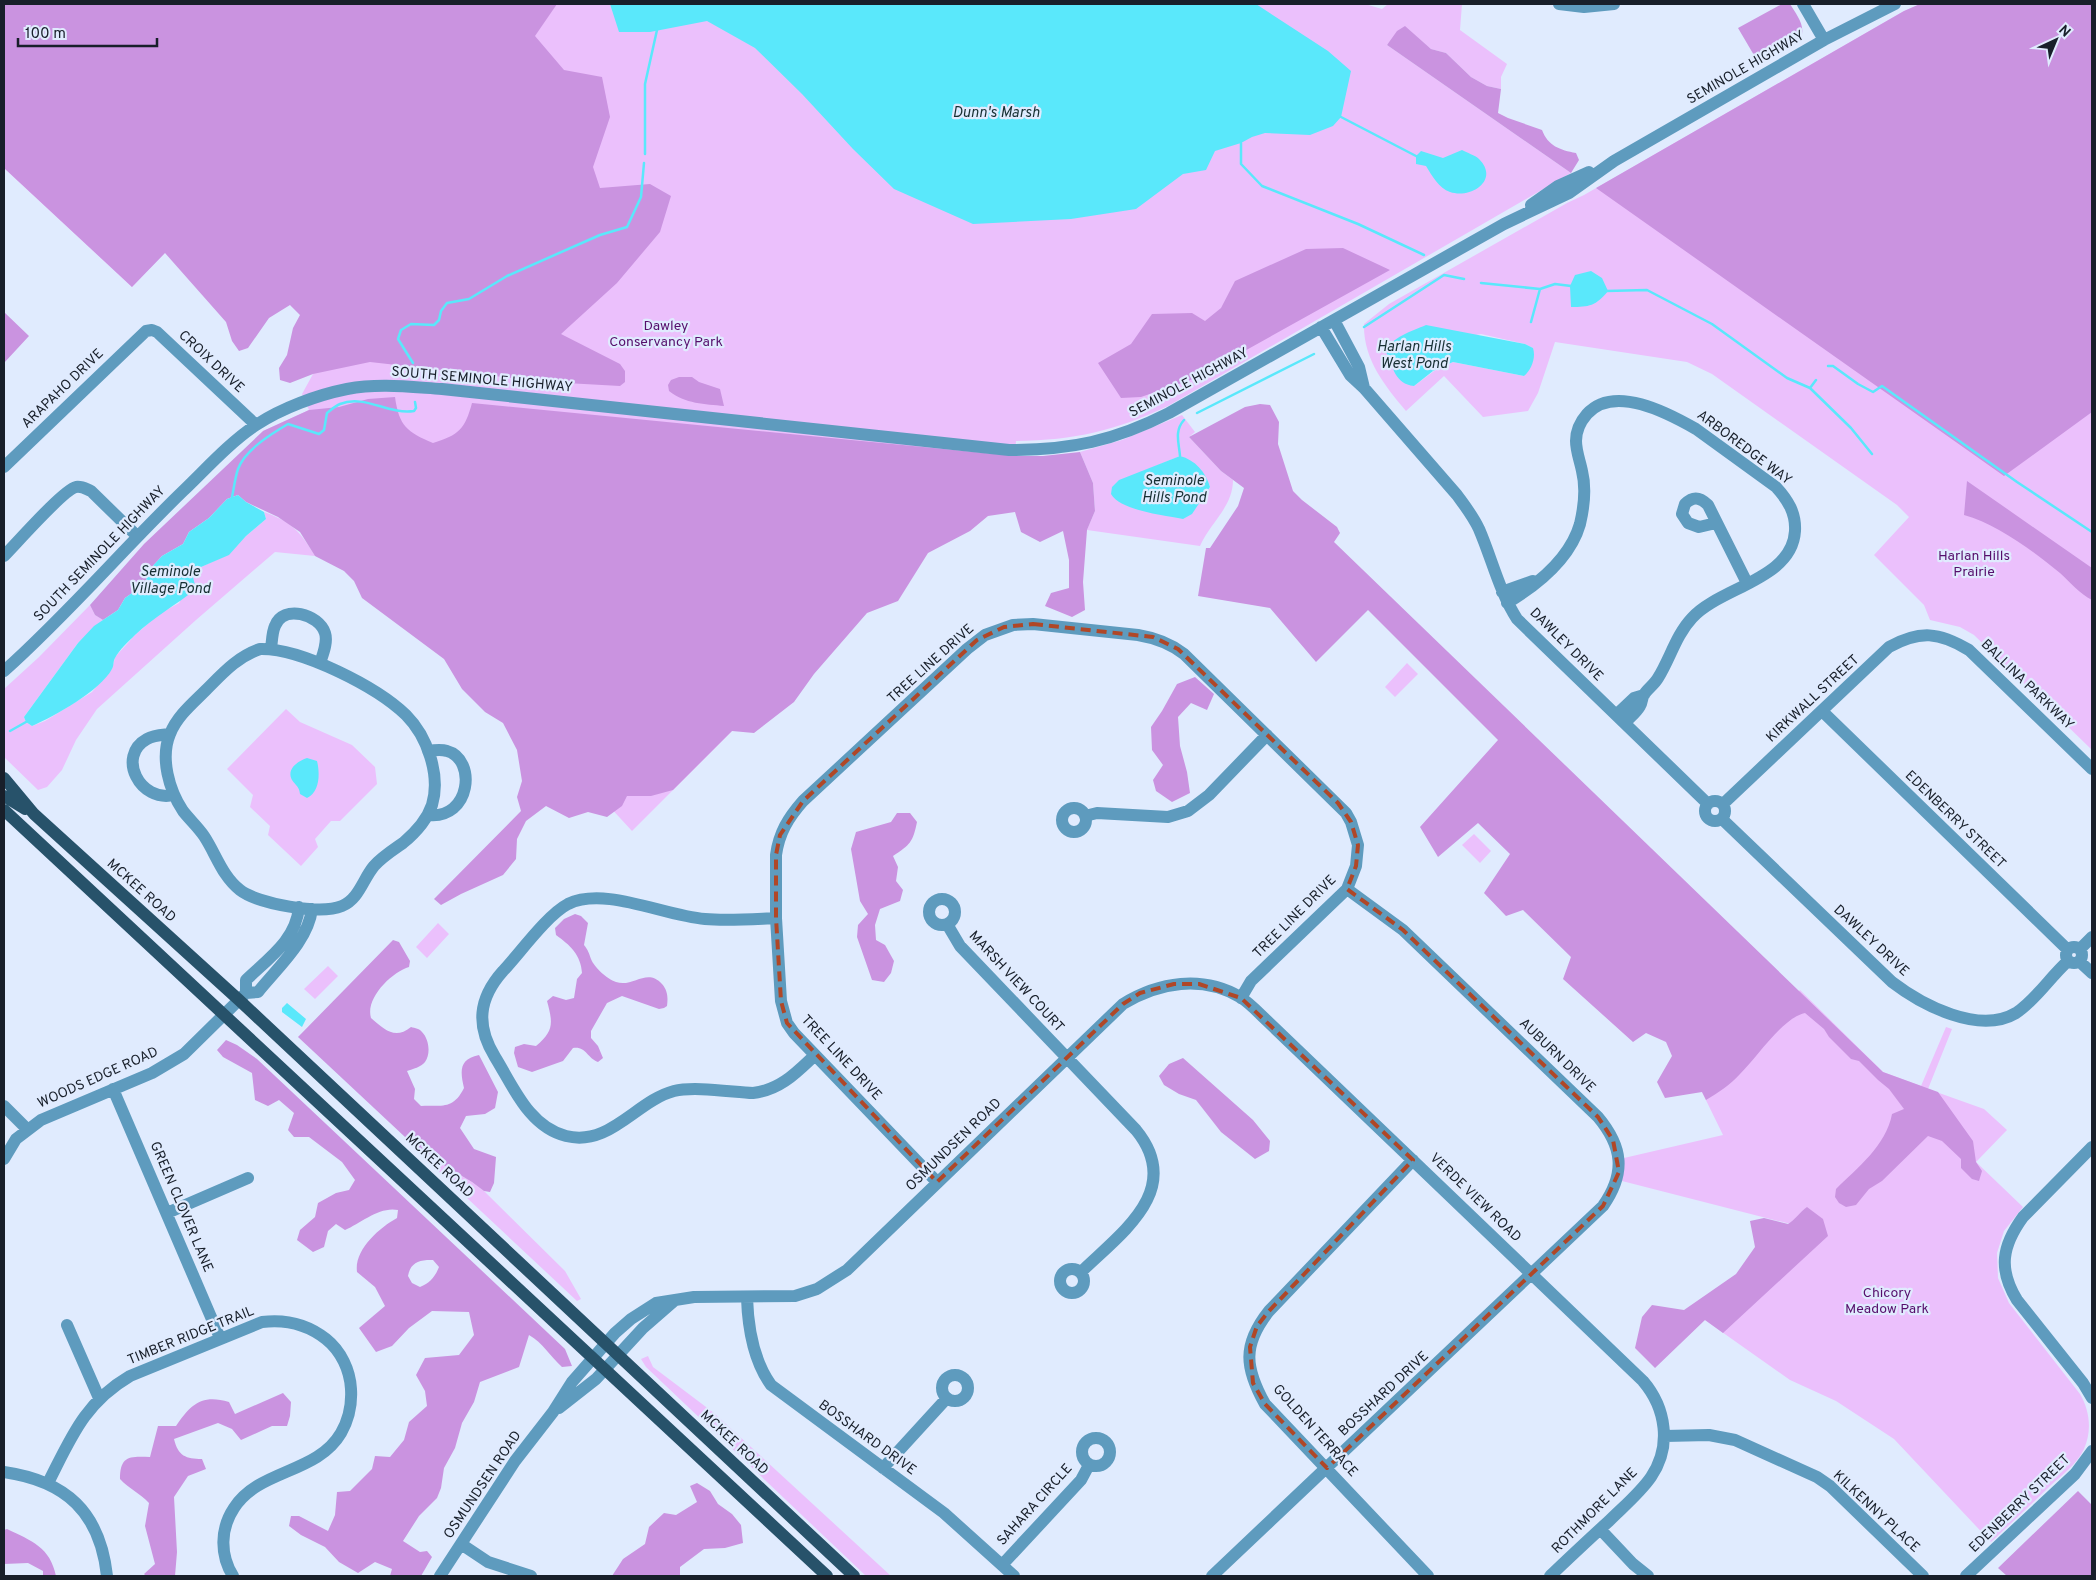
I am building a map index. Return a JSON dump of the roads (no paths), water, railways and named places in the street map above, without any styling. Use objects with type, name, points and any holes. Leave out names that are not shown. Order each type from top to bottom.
[{"type":"main road","name":"MCKEE ROAD","points":[[4,778],[34,814],[235,1004],[605,1343],[854,1576]]},
{"type":"main road","points":[[4,796],[34,814]]},
{"type":"main road","name":"MCKEE ROAD","points":[[4,810],[235,1004],[592,1357],[827,1576]]},
{"type":"street","points":[[1559,4],[1584,7],[1614,4]]},
{"type":"street","points":[[1803,4],[1824,40]]},
{"type":"street","name":"SEMINOLE HIGHWAY","points":[[765,425],[1010,450],[1056,449],[1118,436],[1145,425],[1504,224],[1558,186],[1614,161],[1824,40],[1895,4]]},
{"type":"street","name":"DAWLEY DRIVE","points":[[1334,320],[1359,367],[1364,388]]},
{"type":"street","name":"DAWLEY DRIVE","points":[[1321,327],[1350,375],[1364,388],[1470,512],[1485,544],[1504,597],[1517,619],[1708,804]]},
{"type":"street","name":"CROIX DRIVE","points":[[143,333],[152,330],[157,332],[256,425]]},
{"type":"street","name":"ARAPAHO DRIVE","points":[[4,467],[143,333]]},
{"type":"street","name":"SOUTH SEMINOLE HIGHWAY","points":[[4,671],[215,460],[256,425],[279,412],[326,394],[371,386],[394,386],[533,398],[765,425]]},
{"type":"street","name":"ARBOREDGE WAY","points":[[1504,597],[1538,580],[1562,558],[1573,541],[1580,525],[1584,487],[1583,472],[1576,443],[1578,427],[1591,410],[1607,401],[1631,402],[1649,407],[1696,428],[1776,487],[1785,497],[1792,510],[1795,524],[1790,549],[1780,563],[1711,602],[1690,620],[1658,678],[1644,695],[1634,698],[1620,719]]},
{"type":"street","points":[[4,556],[63,496],[75,487],[82,487],[91,491],[137,536]]},
{"type":"street","points":[[1716,522],[1747,583]]},
{"type":"street","points":[[271,649],[275,625],[279,620],[291,614],[305,615],[320,625],[325,633],[326,642],[320,663]]},
{"type":"street","name":"TREE LINE DRIVE","points":[[937,1182],[794,1034],[783,1011],[776,918],[777,844],[783,828],[792,813],[967,649],[985,635],[1013,625],[1033,624],[1153,637],[1167,643],[1184,654],[1338,803],[1352,822],[1356,836],[1358,856],[1347,889],[1251,982],[1241,998]]},
{"type":"street","name":"KIRKWALL STREET","points":[[1723,804],[1889,647],[1915,635],[1933,634]]},
{"type":"street","name":"BALLINA PARKWAY","points":[[1933,634],[1953,640],[1969,650],[2092,769]]},
{"type":"street","points":[[260,649],[271,649],[320,663],[339,671],[395,706],[416,726],[433,765],[435,783],[433,804],[428,815],[408,838],[375,865],[350,902],[335,908],[306,908],[264,901],[240,890],[220,867],[204,836],[184,811],[174,795],[168,775],[166,760],[170,734],[186,710],[232,664],[251,652],[260,649]]},
{"type":"street","name":"EDENBERRY STREET","points":[[1822,711],[2092,973]]},
{"type":"street","points":[[170,734],[145,740],[138,747],[133,768],[136,778],[145,789],[157,796],[174,795]]},
{"type":"street","points":[[1085,816],[1097,813],[1162,818],[1178,816],[1188,812],[1209,795],[1267,735]]},
{"type":"street","points":[[428,751],[446,751],[457,756],[463,766],[465,789],[458,804],[452,810],[441,816],[428,815]]},
{"type":"street","points":[[1715,801],[1723,804],[1726,810],[1722,819],[1716,821],[1707,817],[1705,811],[1708,804],[1715,801]]},
{"type":"street","name":"DAWLEY DRIVE","points":[[1722,819],[1892,982],[1907,994],[1924,1003],[1966,1019],[1980,1022],[1996,1021],[2015,1013],[2024,1006],[2074,955]]},
{"type":"street","name":"AUBURN DRIVE","points":[[1347,889],[1403,930],[1587,1106],[1608,1129],[1617,1150],[1619,1172],[1617,1181],[1608,1199],[1532,1274]]},
{"type":"street","points":[[776,918],[706,919],[688,917],[606,898],[587,898],[576,901],[552,916],[490,987],[483,1006],[483,1030],[491,1051],[534,1117],[549,1129],[574,1137],[596,1136],[606,1132],[654,1099],[677,1090],[764,1092],[785,1082],[815,1055]]},
{"type":"street","name":"WOODS EDGE ROAD","points":[[4,1159],[8,1151],[27,1129],[41,1120],[152,1072],[184,1054],[235,1004],[258,992],[302,938],[310,922],[306,908]]},
{"type":"street","name":"MARSH VIEW COURT","points":[[947,924],[960,946],[1145,1141],[1151,1153],[1154,1171],[1152,1190],[1144,1208],[1081,1272]]},
{"type":"street","points":[[2074,955],[2092,936]]},
{"type":"street","name":"OSMUNDSEN ROAD","points":[[440,1576],[515,1461],[553,1412],[572,1382],[592,1357],[618,1330],[650,1306],[656,1303],[694,1297],[747,1298],[795,1296],[817,1289],[846,1270],[1123,1004],[1140,993],[1174,984],[1199,984],[1222,989],[1241,998]]},
{"type":"street","name":"VERDE VIEW ROAD","points":[[1241,998],[1413,1160],[1649,1388],[1661,1410],[1665,1436]]},
{"type":"street","name":"GREEN CLOVER LANE","points":[[113,1089],[220,1338]]},
{"type":"street","points":[[4,1106],[27,1129]]},
{"type":"street","points":[[2092,1148],[2016,1227],[2006,1251],[2005,1267],[2009,1286],[2017,1300],[2083,1383],[2092,1398]]},
{"type":"street","name":"GOLDEN TERRACE","points":[[1413,1160],[1269,1311],[1257,1326],[1250,1347],[1249,1365],[1254,1382],[1265,1404],[1428,1576]]},
{"type":"street","points":[[167,1213],[248,1178]]},
{"type":"street","name":"BOSSHARD DRIVE","points":[[1212,1576],[1532,1274]]},
{"type":"street","name":"BOSSHARD DRIVE","points":[[747,1298],[756,1358],[761,1372],[771,1385],[951,1519],[1014,1576]]},
{"type":"street","name":"OSMUNDSEN ROAD","points":[[553,1412],[579,1394],[619,1356],[643,1328],[674,1301]]},
{"type":"street","name":"TIMBER RIDGE TRAIL","points":[[48,1483],[87,1411],[113,1386],[130,1376],[262,1322],[280,1320],[297,1323],[312,1329],[332,1344],[347,1369],[351,1391],[349,1417],[336,1440],[326,1452],[315,1460],[246,1493],[234,1506],[223,1534],[224,1552],[228,1568],[233,1576]]},
{"type":"street","points":[[66,1325],[99,1398]]},
{"type":"street","points":[[883,1468],[947,1398]]},
{"type":"street","name":"ROTHMORE LANE","points":[[1550,1576],[1634,1497],[1652,1476],[1661,1457],[1665,1436]]},
{"type":"street","name":"KILKENNY PLACE","points":[[1665,1436],[1721,1436],[1735,1440],[1817,1477],[1830,1486],[1922,1576]]},
{"type":"street","name":"EDENBERRY STREET","points":[[1966,1576],[2075,1474],[2092,1451]]},
{"type":"street","name":"SAHARA CIRCLE","points":[[1002,1565],[1081,1480],[1089,1464]]},
{"type":"street","points":[[4,1472],[25,1475],[48,1483],[73,1500],[86,1514],[101,1542],[107,1576]]},
{"type":"street","points":[[1600,1529],[1632,1564],[1648,1576]]},
{"type":"street","points":[[461,1544],[488,1562],[531,1576]]},
{"type":"water","name":"Dunn's Marsh","points":[[610,4],[1256,4],[1328,51],[1351,71],[1341,117],[1333,126],[1310,135],[1265,133],[1215,151],[1206,170],[1183,174],[1136,209],[1071,219],[973,224],[894,189],[755,48],[707,21],[650,32],[619,32]]},
{"type":"water","points":[[1462,150],[1479,159],[1485,167],[1486,174],[1485,181],[1480,186],[1466,193],[1450,192],[1442,188],[1426,166],[1416,164],[1416,156],[1421,151],[1443,158]]},
{"type":"water","points":[[1591,271],[1602,278],[1608,291],[1600,300],[1592,305],[1571,307],[1570,286],[1575,275]]},
{"type":"water","name":"Harlan Hills West Pond","points":[[1426,325],[1525,344],[1533,348],[1533,363],[1524,376],[1453,362],[1433,371],[1414,386],[1408,385],[1395,374],[1386,352],[1397,338]]},
{"type":"water","name":"Seminole Hills Pond","points":[[1180,456],[1190,460],[1199,467],[1206,476],[1210,487],[1192,514],[1183,519],[1155,514],[1124,505],[1111,494],[1112,487],[1119,480]]},
{"type":"water","name":"Seminole Village Pond","points":[[238,495],[264,512],[266,519],[246,536],[229,555],[201,567],[193,577],[196,589],[150,622],[130,640],[114,659],[112,669],[98,686],[76,702],[42,722],[32,726],[26,722],[24,717],[78,643],[94,626],[118,610],[125,598],[138,589],[146,580],[150,569],[162,556],[183,544],[189,532],[209,518],[227,499]]},
{"type":"water","points":[[307,758],[317,761],[319,776],[317,787],[307,798],[300,794],[292,780],[291,772],[297,763]]},
{"type":"water","points":[[287,1003],[306,1019],[302,1027],[282,1012],[282,1008]]},
{"type":"waterway","points":[[645,154],[645,84],[657,30]]},
{"type":"waterway","points":[[1341,117],[1416,156]]},
{"type":"waterway","points":[[1241,143],[1241,164],[1262,186],[1358,224],[1424,255]]},
{"type":"waterway","points":[[413,363],[398,339],[401,330],[411,324],[434,325],[439,320],[441,311],[447,303],[469,299],[507,276],[600,235],[627,227],[641,197],[644,163]]},
{"type":"waterway","points":[[1364,327],[1444,275],[1464,279]]},
{"type":"waterway","points":[[1481,283],[1540,289],[1555,284],[1571,286]]},
{"type":"waterway","points":[[1531,322],[1540,289]]},
{"type":"waterway","points":[[1606,291],[1647,290],[1712,324],[1787,378],[1810,388],[1816,380]]},
{"type":"waterway","points":[[1197,413],[1314,354]]},
{"type":"waterway","points":[[1828,366],[1833,366],[1873,392],[1882,386],[2017,482],[2092,532]]},
{"type":"waterway","points":[[1810,388],[1851,428],[1872,454]]},
{"type":"waterway","points":[[232,497],[238,469],[246,455],[259,443],[288,424],[319,434],[324,430],[327,413],[340,404],[358,401],[395,410],[414,411],[416,408],[415,402]]},
{"type":"waterway","points":[[1180,456],[1178,433],[1184,420]]},
{"type":"waterway","points":[[10,731],[26,722]]},
{"type":"park label","name":"Dawley Conservancy Park","points":[[666,334]]},
{"type":"park label","name":"Harlan Hills Prairie","points":[[1974,564]]},
{"type":"park label","name":"Chicory Meadow Park","points":[[1887,1302]]}]
